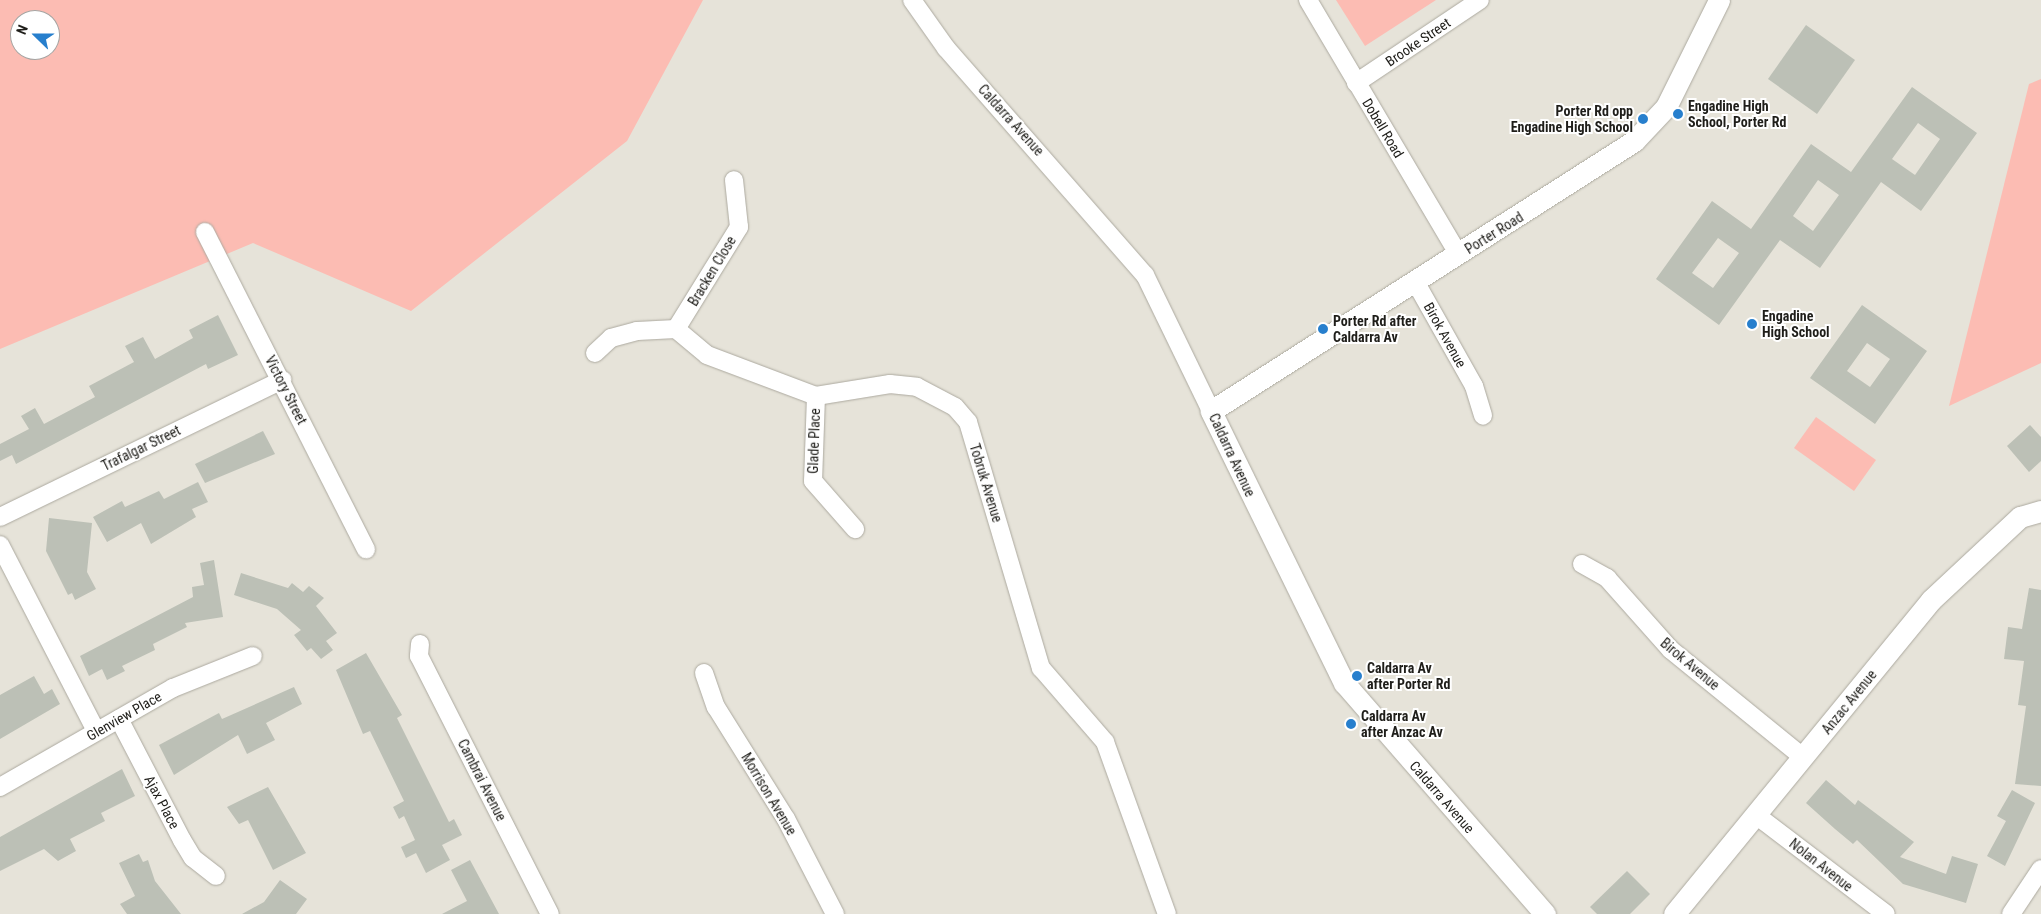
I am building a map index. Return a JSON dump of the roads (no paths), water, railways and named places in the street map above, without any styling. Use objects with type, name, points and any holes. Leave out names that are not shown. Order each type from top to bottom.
[{"type":"street","name":"Caldarra Avenue","points":[[912,0],[946,48],[1145,275],[1344,683],[1545,914]]},
{"type":"street","name":"Dobell Road","points":[[1308,0],[1459,255]]},
{"type":"street","name":"Brooke Street","points":[[1356,83],[1480,0]]},
{"type":"street","name":"Porter Road","points":[[1211,411],[1611,159],[1644,133],[1673,96],[1719,0]]},
{"type":"street","name":"Bracken Close","points":[[676,330],[739,227],[734,180]]},
{"type":"street","name":"Victory Street","points":[[205,232],[282,380],[366,549]]},
{"type":"street","name":"Birok Avenue","points":[[1416,283],[1474,386],[1483,416]]},
{"type":"street","points":[[595,353],[611,338],[637,330],[676,330]]},
{"type":"street","name":"Tobruk Avenue","points":[[676,330],[707,355],[816,396],[890,384],[917,387],[937,394],[968,422],[1042,668],[1106,742],[1167,914]]},
{"type":"street","name":"Trafalgar Street","points":[[0,517],[282,380]]},
{"type":"street","name":"Glade Place","points":[[816,396],[813,481],[855,529]]},
{"type":"street","name":"Anzac Avenue","points":[[1674,914],[1804,758],[1931,600],[2020,517],[2041,511]]},
{"type":"street","points":[[0,545],[96,731]]},
{"type":"street","name":"Birok Avenue","points":[[1582,564],[1607,578],[1671,650],[1804,758]]},
{"type":"street","name":"Cambrai Avenue","points":[[420,644],[419,656],[550,914]]},
{"type":"street","name":"Glenview Place","points":[[0,787],[173,688],[253,656]]},
{"type":"street","name":"Morrison Avenue","points":[[704,673],[716,707],[786,819],[835,914]]},
{"type":"street","name":"Ajax Place","points":[[119,719],[186,846],[216,876]]},
{"type":"street","name":"Nolan Avenue","points":[[1756,814],[1886,914]]},
{"type":"street","points":[[2012,914],[2041,869]]},
{"type":"place","name":"Engadine High School, Porter Rd","points":[[1678,114]]},
{"type":"place","name":"Porter Rd opp Engadine High School","points":[[1643,119]]},
{"type":"place","name":"Engadine High School","points":[[1752,324]]},
{"type":"place","name":"Porter Rd after Caldarra Av","points":[[1323,329]]},
{"type":"place","name":"Caldarra Av after Porter Rd","points":[[1357,676]]},
{"type":"place","name":"Caldarra Av after Anzac Av","points":[[1351,724]]}]
